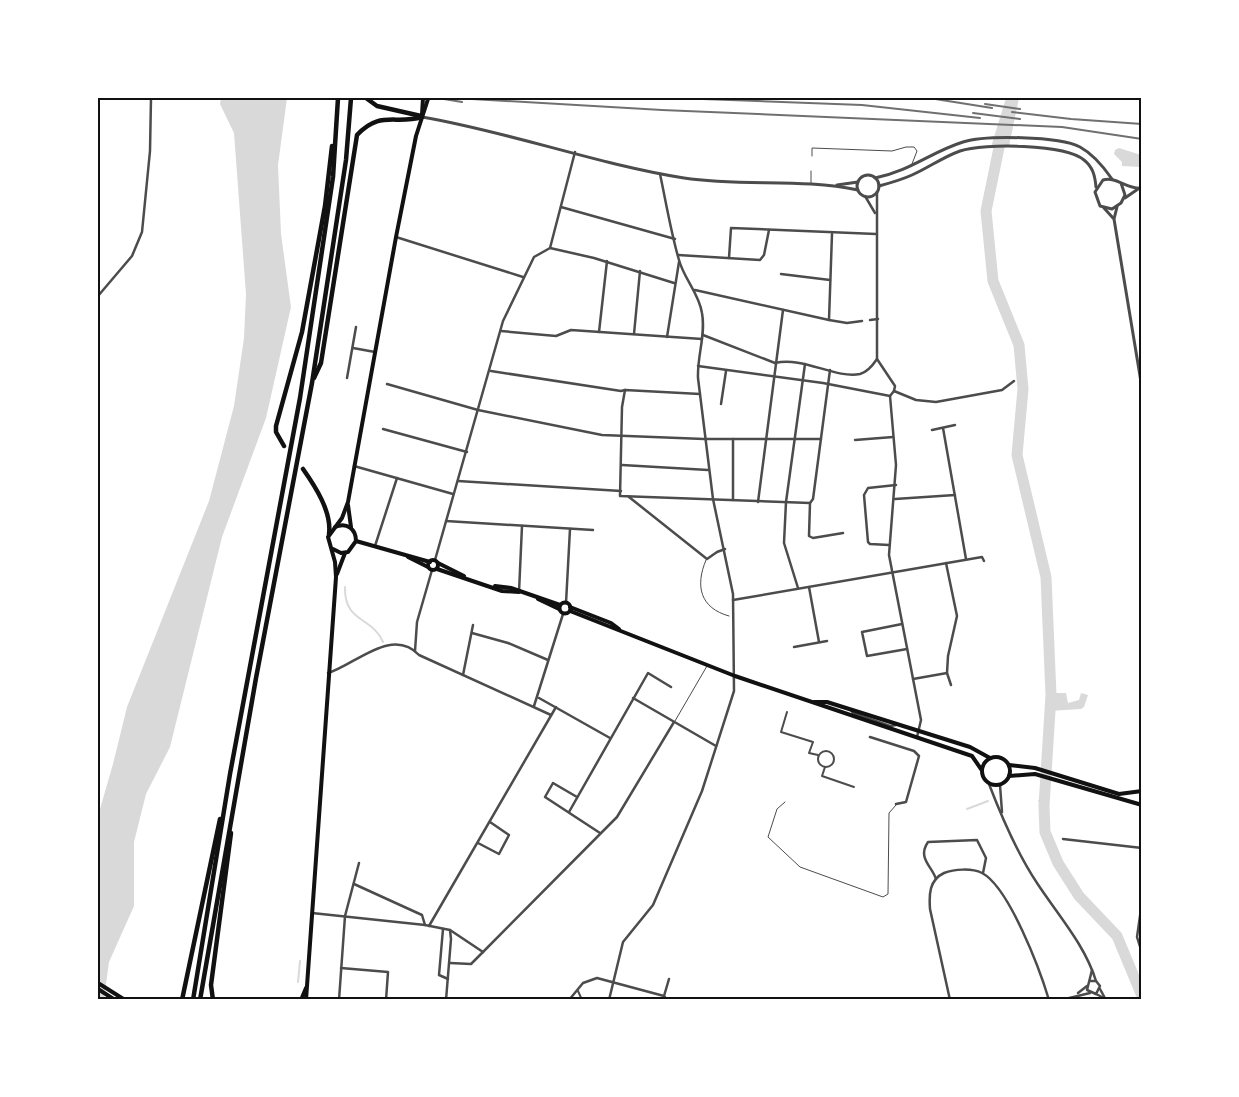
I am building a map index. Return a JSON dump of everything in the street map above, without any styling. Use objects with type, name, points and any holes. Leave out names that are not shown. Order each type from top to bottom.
[{"type":"highway","points":[[284,446],[276,426],[302,332],[324,206],[338,98]]},
{"type":"highway","points":[[200,1000],[238,776],[312,383],[346,160],[351,98]]},
{"type":"highway","points":[[366,98],[377,106],[422,117]]},
{"type":"highway","points":[[193,1000],[230,774],[308,341],[333,177],[337,104]]},
{"type":"highway","points":[[312,383],[321,363],[357,135],[376,120],[385,118],[408,121],[422,117]]},
{"type":"highway","points":[[302,332],[308,341]]},
{"type":"highway","points":[[303,469],[318,493],[330,525],[329,534]]},
{"type":"highway","points":[[182,1000],[230,774]]},
{"type":"highway","points":[[213,1000],[211,985],[238,776]]},
{"type":"main road","points":[[306,1000],[336,577],[336,562],[328,541],[329,534],[342,518],[348,502],[396,237],[425,98]]},
{"type":"main road","points":[[348,502],[351,528]]},
{"type":"main road","points":[[335,527],[343,525],[351,528],[356,534],[356,542],[353,548],[345,553],[336,577]]},
{"type":"main road","points":[[356,542],[404,555],[468,578]]},
{"type":"main road","points":[[331,548],[337,552],[345,553]]},
{"type":"main road","points":[[432,565],[437,569],[490,585],[502,591],[519,592],[534,596],[560,607],[563,614],[570,609]]},
{"type":"main road","points":[[560,607],[566,603],[570,609],[612,623],[622,632],[707,666],[972,756],[981,769],[983,778],[989,784],[1000,785],[1009,776],[1035,774],[1142,805]]},
{"type":"main road","points":[[812,702],[827,702],[851,709],[970,747],[990,758],[1003,758],[1009,765],[1009,776]]},
{"type":"main road","points":[[981,769],[990,758]]},
{"type":"main road","points":[[1009,765],[1035,768],[1119,794],[1142,791]]},
{"type":"main road","points":[[98,983],[125,1000]]},
{"type":"main road","points":[[301,1000],[306,988]]},
{"type":"main road","points":[[98,989],[115,1000]]},
{"type":"street","points":[[98,296],[132,256],[142,232],[150,151],[151,98]]},
{"type":"street","points":[[422,117],[476,126],[660,174],[687,178],[834,185],[858,190],[865,196],[876,214]]},
{"type":"street","points":[[834,185],[858,182],[866,176],[875,178],[909,169],[950,147],[978,139],[990,138],[1060,141],[1078,146],[1097,160],[1112,179],[1140,188]]},
{"type":"street","points":[[879,186],[912,175],[959,152],[988,147],[1057,149],[1076,155],[1090,166],[1095,177],[1095,197],[1114,219]]},
{"type":"street","points":[[550,248],[575,152]]},
{"type":"street","points":[[660,174],[679,262],[674,283],[667,337]]},
{"type":"street","points":[[875,178],[879,186],[876,214],[878,359],[894,386],[894,391],[890,396],[896,485],[889,545],[892,572],[921,720],[920,731],[916,738]]},
{"type":"street","points":[[1096,187],[1102,180],[1112,179]]},
{"type":"street","points":[[858,182],[858,190]]},
{"type":"street","points":[[1121,183],[1124,199]]},
{"type":"street","points":[[1140,188],[1124,199],[1117,207],[1114,219],[1142,388]]},
{"type":"street","points":[[865,196],[872,196],[877,192]]},
{"type":"street","points":[[561,207],[675,239]]},
{"type":"street","points":[[1103,207],[1117,207]]},
{"type":"street","points":[[729,258],[731,228],[832,234],[876,234]]},
{"type":"street","points":[[678,255],[760,260],[764,255],[769,230]]},
{"type":"street","points":[[829,320],[832,234]]},
{"type":"street","points":[[396,237],[523,277]]},
{"type":"street","points":[[415,651],[417,622],[432,565],[467,452],[500,331],[523,277],[534,257],[550,248],[640,271],[674,283]]},
{"type":"street","points":[[599,332],[607,262]]},
{"type":"street","points":[[609,1000],[623,942],[653,905],[702,791],[734,691],[733,600],[725,549],[713,499],[704,439],[700,394],[698,366],[703,335],[702,313],[695,290],[679,262]]},
{"type":"street","points":[[634,335],[640,271]]},
{"type":"street","points":[[781,274],[830,280]]},
{"type":"street","points":[[695,290],[829,320],[847,323],[862,321]]},
{"type":"street","points":[[758,502],[783,310]]},
{"type":"street","points":[[870,320],[878,319]]},
{"type":"street","points":[[347,378],[356,327]]},
{"type":"street","points":[[500,331],[556,336],[571,330],[702,339]]},
{"type":"street","points":[[703,335],[758,358],[775,363],[788,361],[861,374],[869,370],[878,359]]},
{"type":"street","points":[[353,348],[375,352]]},
{"type":"street","points":[[798,588],[784,543],[786,502],[805,364]]},
{"type":"street","points":[[698,366],[828,384],[890,396]]},
{"type":"street","points":[[490,370],[607,390],[700,394]]},
{"type":"street","points":[[721,404],[726,370]]},
{"type":"street","points":[[830,370],[813,499],[810,503],[810,537],[843,533]]},
{"type":"street","points":[[894,391],[916,400],[936,402],[1002,390],[1014,381]]},
{"type":"street","points":[[387,384],[478,410],[602,435],[704,439],[821,439]]},
{"type":"street","points":[[625,390],[622,407],[623,435],[620,496],[810,503]]},
{"type":"street","points":[[932,430],[955,425]]},
{"type":"street","points":[[943,428],[966,559]]},
{"type":"street","points":[[383,429],[467,452]]},
{"type":"street","points":[[855,440],[894,437]]},
{"type":"street","points":[[733,439],[734,500]]},
{"type":"street","points":[[622,465],[709,470]]},
{"type":"street","points":[[354,466],[453,494]]},
{"type":"street","points":[[374,548],[397,478]]},
{"type":"street","points":[[458,481],[620,491]]},
{"type":"street","points":[[889,545],[870,544],[868,542],[864,495],[868,488],[896,485]]},
{"type":"street","points":[[895,499],[955,495]]},
{"type":"street","points":[[629,497],[707,559],[725,549]]},
{"type":"street","points":[[446,521],[593,530]]},
{"type":"street","points":[[519,592],[522,526]]},
{"type":"street","points":[[566,603],[570,528]]},
{"type":"street","points":[[733,600],[966,559],[982,557],[984,561]]},
{"type":"street","points":[[946,563],[957,616],[949,644],[947,672],[951,685]]},
{"type":"street","points":[[809,587],[819,642]]},
{"type":"street","points":[[534,706],[563,614]]},
{"type":"street","points":[[902,624],[862,632],[867,656],[908,649]]},
{"type":"street","points":[[463,675],[473,626]]},
{"type":"street","points":[[472,633],[508,642],[548,660]]},
{"type":"street","points":[[794,646],[826,640]]},
{"type":"street","points":[[328,673],[374,649],[401,645],[551,715]]},
{"type":"street","points":[[913,679],[947,672]]},
{"type":"street","points":[[569,812],[648,674],[671,687]]},
{"type":"street","points":[[538,698],[610,738]]},
{"type":"street","points":[[633,698],[717,747]]},
{"type":"street","points":[[428,926],[556,707]]},
{"type":"street","points":[[787,712],[781,732],[813,742],[809,753],[818,755],[824,751],[833,754],[833,762],[825,767],[822,776],[854,787]]},
{"type":"street","points":[[450,963],[471,964],[617,817],[674,722]]},
{"type":"street","points":[[870,737],[914,751],[919,756],[906,802],[896,804]]},
{"type":"street","points":[[818,755],[818,763],[825,767]]},
{"type":"street","points":[[577,796],[553,783],[545,797],[600,833]]},
{"type":"street","points":[[989,784],[1029,869],[1080,945],[1106,999]]},
{"type":"street","points":[[1000,785],[1003,816]]},
{"type":"street","points":[[478,842],[499,854],[509,835],[490,822]]},
{"type":"street","points":[[1063,838],[1142,848]]},
{"type":"street","points":[[936,880],[926,865],[924,848],[928,842],[977,840],[986,858],[983,873]]},
{"type":"street","points":[[339,1000],[345,916],[359,864]]},
{"type":"street","points":[[950,1000],[930,909],[929,894],[936,880],[954,870],[983,873],[993,884],[1018,920],[1035,956],[1049,1000]]},
{"type":"street","points":[[354,884],[422,915],[424,925]]},
{"type":"street","points":[[1142,902],[1137,937],[1142,953]]},
{"type":"street","points":[[312,913],[424,925],[450,930],[483,952]]},
{"type":"street","points":[[443,930],[439,975],[448,978]]},
{"type":"street","points":[[446,1000],[450,963],[450,930]]},
{"type":"street","points":[[341,968],[388,972],[386,1000]]},
{"type":"street","points":[[1061,1000],[1076,994],[1087,986],[1092,969]]},
{"type":"street","points":[[569,1000],[590,979],[604,980],[612,984],[666,998],[669,979]]},
{"type":"street","points":[[1090,981],[1096,981]]},
{"type":"street","points":[[1087,986],[1090,993]]},
{"type":"street","points":[[1096,994],[1100,989]]},
{"type":"street","points":[[577,990],[582,1000]]},
{"type":"street","points":[[1076,994],[1090,993],[1106,999]]},
{"type":"lane","points":[[812,156],[812,148],[892,151],[914,147],[917,152],[909,169]]},
{"type":"lane","points":[[811,171],[811,184]]},
{"type":"lane","points":[[707,559],[701,577],[701,595],[710,607],[719,613],[729,616]]},
{"type":"lane","points":[[674,722],[707,666]]},
{"type":"lane","points":[[785,802],[777,809],[768,837],[800,867],[883,897],[888,894],[889,813],[896,804]]},
{"type":"shaded area","points":[[221,98],[287,98],[278,165],[281,234],[291,307],[266,418],[222,537],[170,747],[146,794],[134,842],[134,906],[109,962],[104,999],[98,1000],[98,816],[127,707],[209,501],[234,406],[244,338],[246,294],[234,133],[220,104]]},
{"type":"shaded area","points":[[1006,98],[1019,98],[1009,146],[991,147]]},
{"type":"shaded area","points":[[1119,148],[1141,155],[1141,167],[1122,166],[1122,162],[1114,154],[1115,150]]},
{"type":"shaded area","points":[[1051,693],[1066,693],[1068,703],[1079,700],[1081,693],[1088,695],[1084,707],[1081,709],[1049,711]]},
{"type":"waterway","points":[[1002,133],[986,211],[993,281],[1019,345],[1023,389],[1017,455],[1046,577],[1051,695],[1044,806],[1045,832],[1058,863],[1079,896],[1117,936],[1142,996]]},
{"type":"waterway","points":[[345,587],[349,607],[378,634],[383,642]]},
{"type":"waterway","points":[[1039,801],[1044,799]]},
{"type":"waterway","points":[[967,809],[988,801]]},
{"type":"waterway","points":[[298,982],[300,961]]},
{"type":"railway","points":[[438,98],[462,102]]},
{"type":"railway","points":[[455,98],[662,110],[1062,127],[1142,139]]},
{"type":"railway","points":[[675,98],[862,105],[980,118]]},
{"type":"railway","points":[[929,98],[992,108]]},
{"type":"railway","points":[[985,104],[1020,109]]},
{"type":"railway","points":[[1012,112],[1071,119],[1142,124]]},
{"type":"railway","points":[[973,113],[1020,119]]}]
